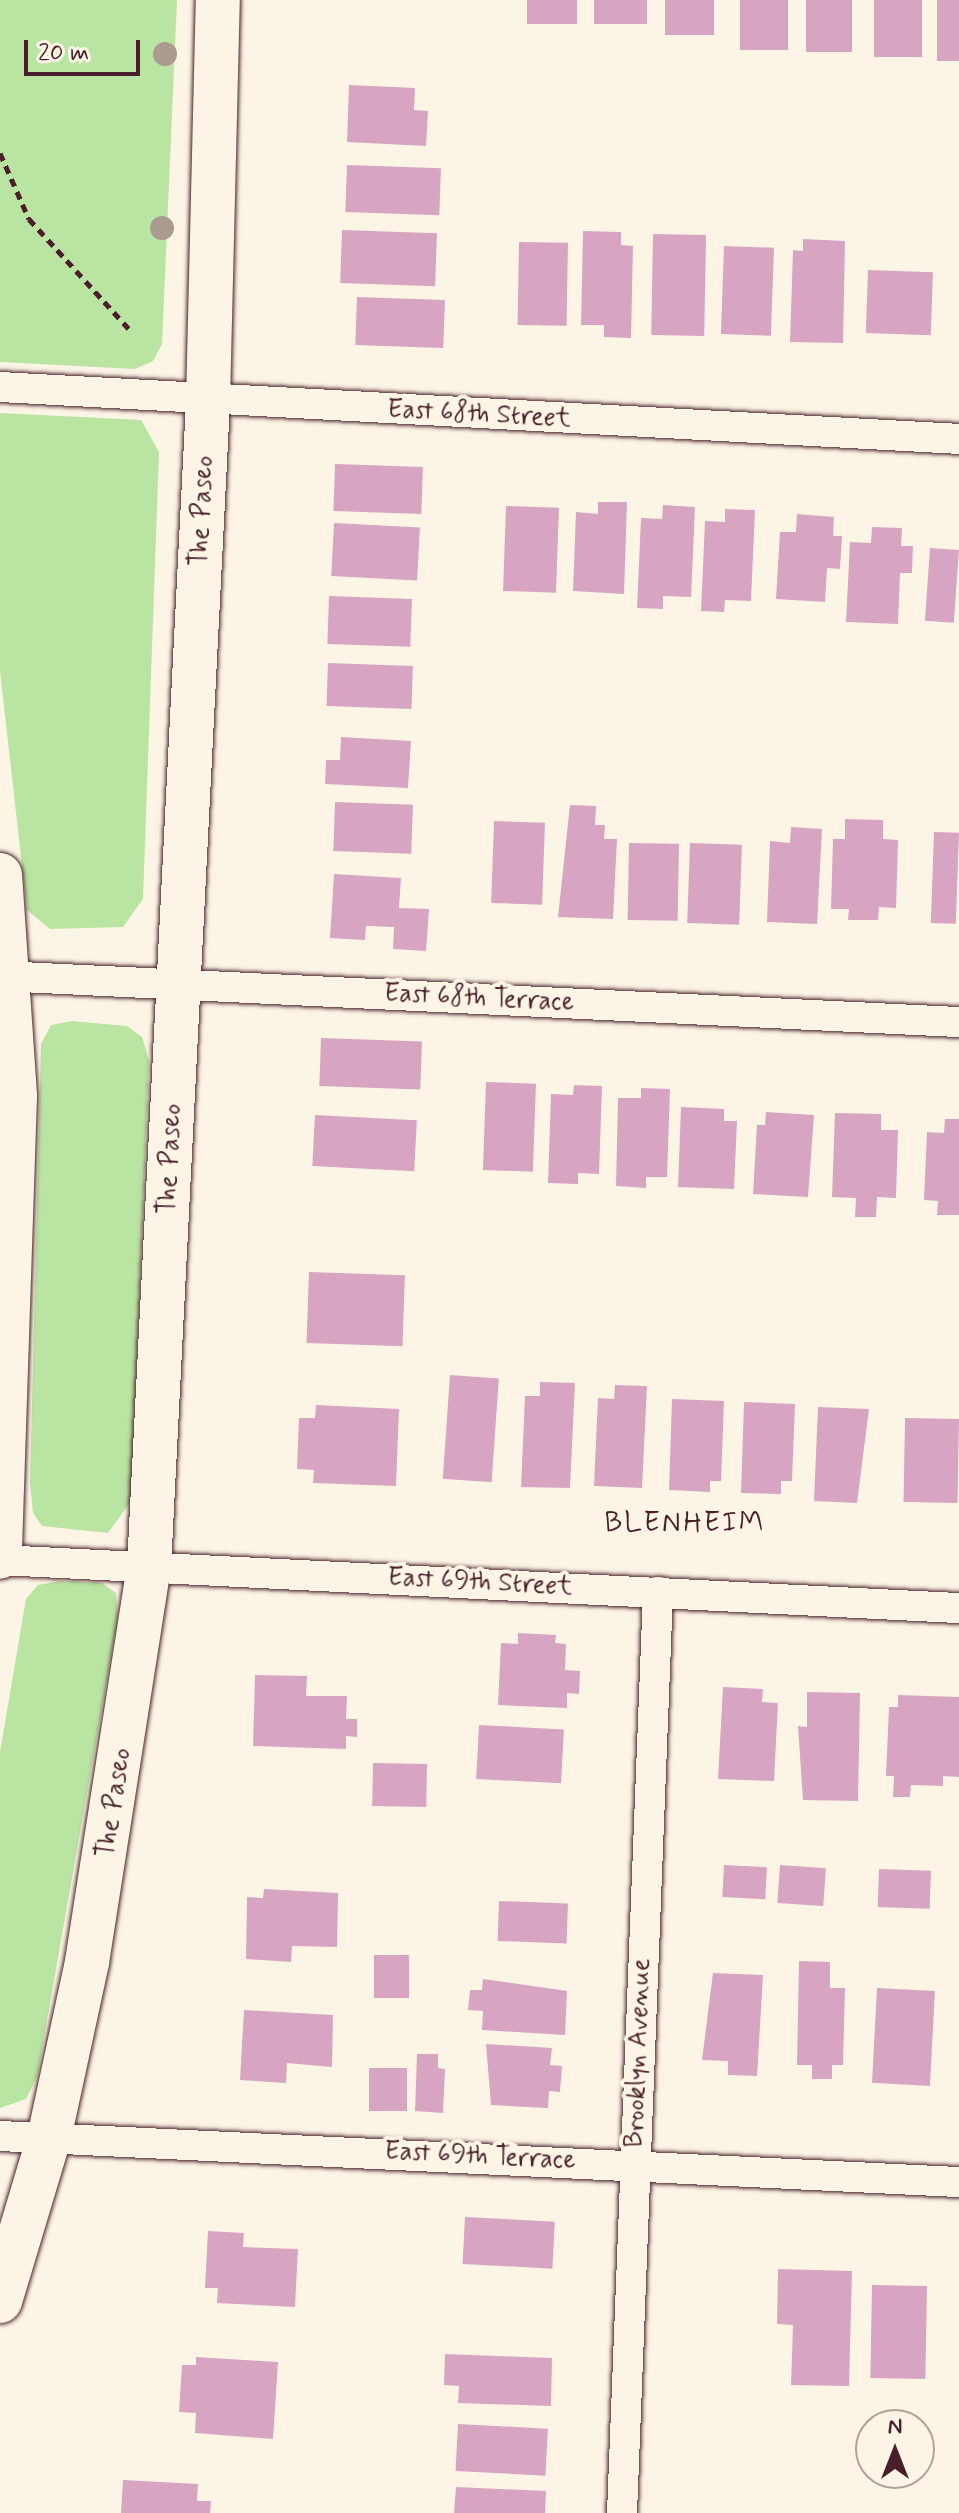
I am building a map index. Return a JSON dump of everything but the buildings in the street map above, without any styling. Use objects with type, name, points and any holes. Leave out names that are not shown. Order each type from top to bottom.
[{"type":"main road","name":"The Paseo","points":[[0,2301],[49,2138],[117,1802],[149,1567],[208,401],[218,0]]},
{"type":"main road","points":[[0,875],[14,1262],[0,1559]]},
{"type":"street","name":"East 68th Street","points":[[0,387],[208,401],[959,439]]},
{"type":"street","name":"East 68th Terrace","points":[[6,976],[959,1022]]},
{"type":"street","name":"East 69th Street","points":[[0,1559],[959,1608]]},
{"type":"street","name":"Brooklyn Avenue","points":[[622,2513],[658,1592]]},
{"type":"street","name":"East 69th Terrace","points":[[0,2136],[635,2164],[959,2182]]},
{"type":"path","points":[[0,153],[29,219],[129,329]]},
{"type":"green space","points":[[0,0],[177,0],[162,344],[153,361],[135,369],[0,362]]},
{"type":"green space","points":[[0,413],[141,420],[159,452],[143,899],[123,927],[50,929],[27,910],[0,671]]},
{"type":"green space","points":[[72,1021],[127,1026],[142,1037],[149,1060],[131,1501],[108,1533],[42,1526],[33,1513],[30,1483],[41,1044],[51,1025]]},
{"type":"green space","points":[[61,1581],[102,1583],[116,1593],[118,1616],[37,2077],[26,2099],[0,2108],[0,1752],[26,1599],[38,1585]]},
{"type":"district","name":"BLENHEIM","points":[[685,1524]]}]
